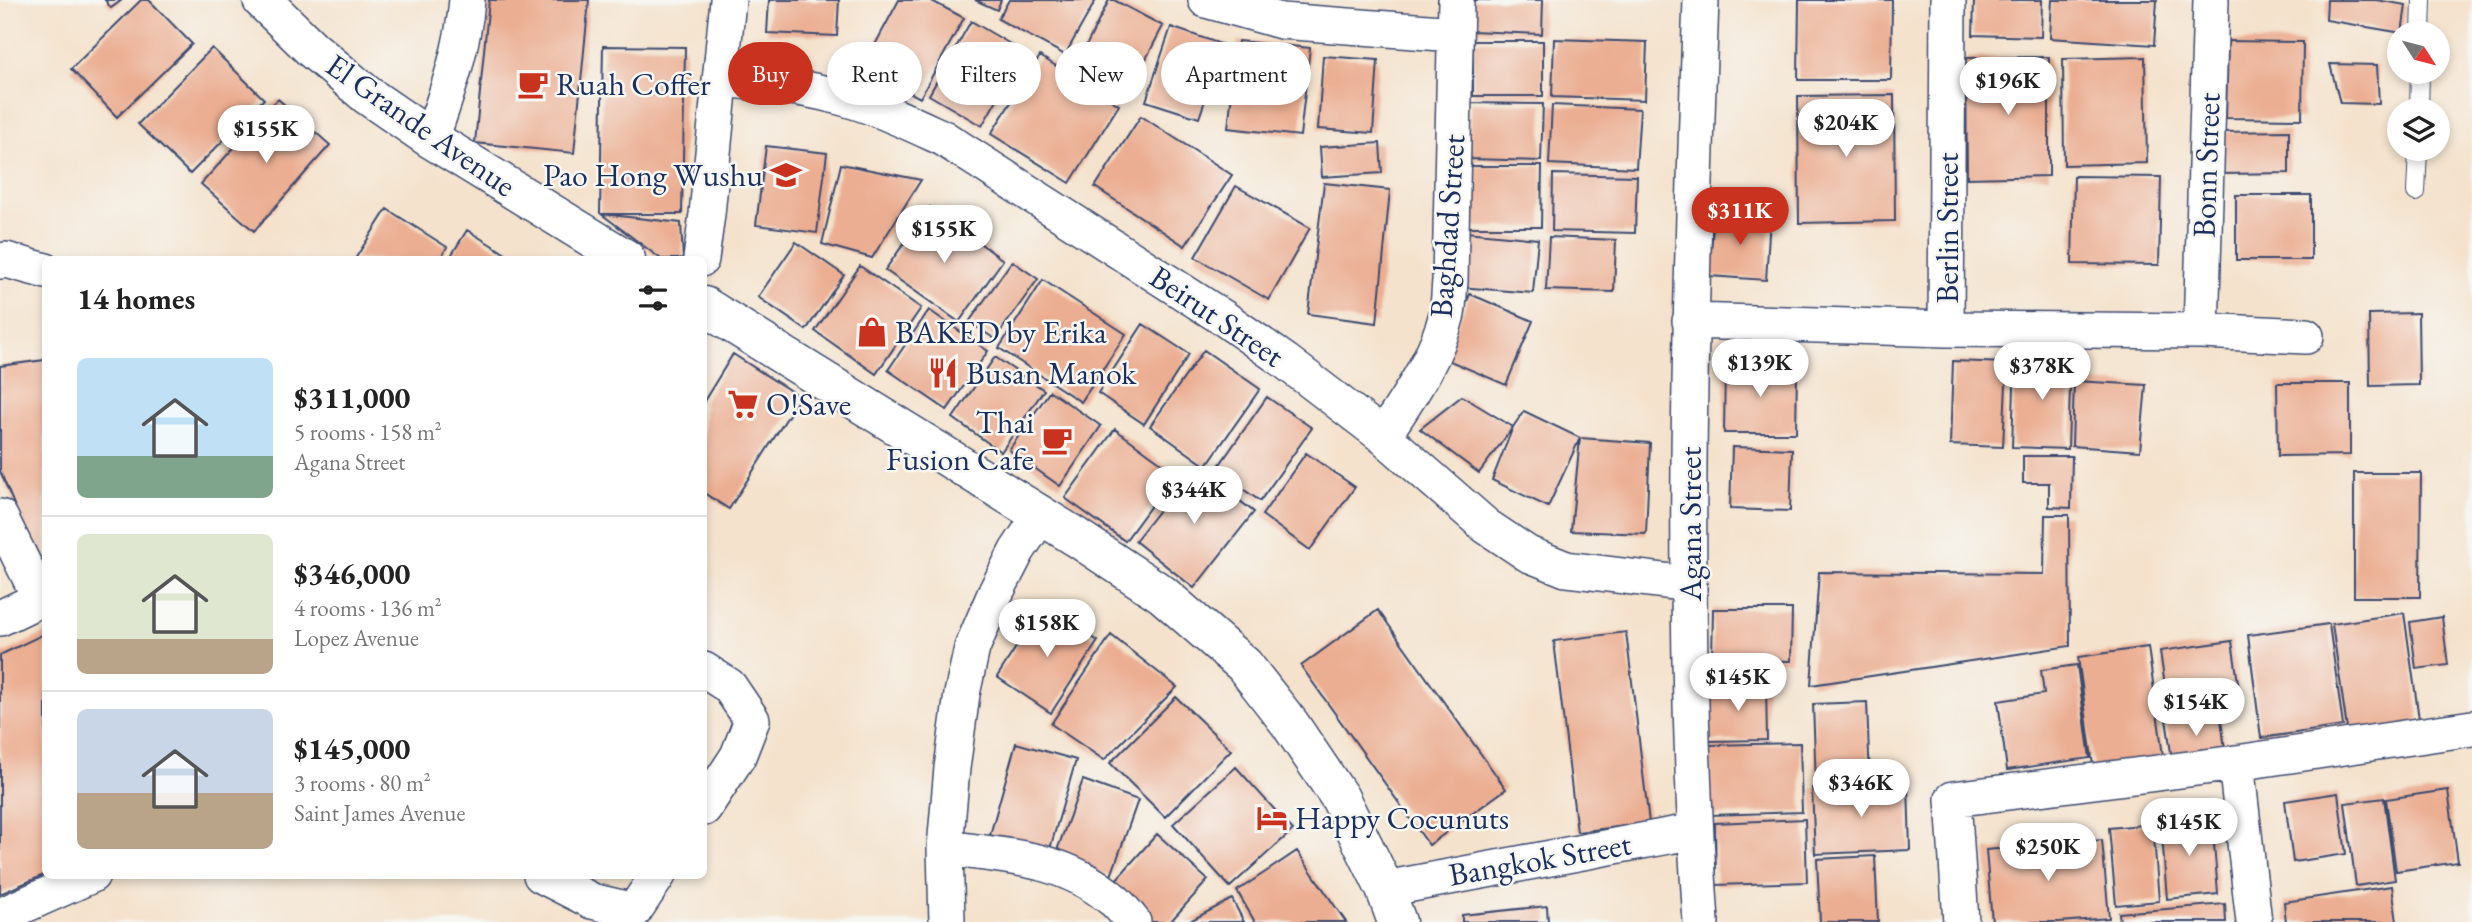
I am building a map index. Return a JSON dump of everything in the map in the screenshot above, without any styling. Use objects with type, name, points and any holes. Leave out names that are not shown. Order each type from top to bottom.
[{"type":"street","name":"El Grande Avenue","points":[[262,0],[330,65],[367,95],[431,139],[621,256]]},
{"type":"street","points":[[431,139],[451,82],[464,29],[467,0]]},
{"type":"street","points":[[701,256],[722,79],[728,0]]},
{"type":"street","points":[[1206,0],[1281,21],[1455,34]]},
{"type":"street","name":"Baghdad Street","points":[[1382,436],[1414,390],[1434,351],[1447,313],[1451,281],[1456,0]]},
{"type":"street","name":"Agana Street","points":[[1701,0],[1690,321],[1689,584],[1695,831],[1701,922]]},
{"type":"street","name":"Berlin Street","points":[[1947,329],[1948,0]]},
{"type":"street","name":"Bonn Street","points":[[2201,331],[2211,0]]},
{"type":"street","name":"Beirut Street","points":[[722,79],[779,85],[836,96],[893,114],[943,138],[1225,319],[1315,383],[1382,436],[1486,527],[1528,554],[1566,569],[1689,584]]},
{"type":"street","points":[[0,261],[6,260],[42,270]]},
{"type":"street","points":[[707,308],[1041,515],[1162,594],[1244,665],[1290,724],[1339,798],[1391,905]]},
{"type":"street","points":[[1690,321],[1947,329],[2201,331],[2306,336]]},
{"type":"street","points":[[947,922],[945,848],[952,768],[962,694],[972,648],[1017,551],[1041,515]]},
{"type":"street","points":[[0,517],[42,596]]},
{"type":"street","points":[[0,618],[42,598]]},
{"type":"street","points":[[707,672],[729,686],[752,720],[738,756],[707,803]]},
{"type":"street","points":[[1961,922],[1953,799],[2236,763],[2472,728]]},
{"type":"street","points":[[2236,763],[2254,922]]},
{"type":"street","name":"Bangkok Street","points":[[1391,905],[1695,831]]},
{"type":"street","points":[[945,848],[1042,861],[1082,877],[1112,898],[1133,922]]},
{"type":"street","points":[[0,916],[83,879]]},
{"type":"street","points":[[549,879],[592,901],[634,911],[655,879]]},
{"type":"lane","points":[[2421,0],[2421,21]]},
{"type":"lane","points":[[2416,192],[2417,161]]},
{"type":"building","points":[[105,0],[122,0],[111,8]]},
{"type":"building","points":[[141,0],[149,0],[192,44],[117,117],[71,69]]},
{"type":"building","points":[[489,0],[589,0],[574,153],[475,143]]},
{"type":"building","points":[[769,0],[839,0],[837,36],[767,33]]},
{"type":"building","points":[[899,0],[930,0],[964,18],[951,42],[936,42],[936,69],[922,94],[922,42],[876,42]]},
{"type":"building","points":[[975,0],[1001,0],[997,10]]},
{"type":"building","points":[[1009,0],[1096,0],[1072,42],[1055,42],[1055,50],[998,19]]},
{"type":"building","points":[[1109,0],[1114,0],[1163,26],[1147,57],[1147,42],[1088,42]]},
{"type":"building","points":[[1473,0],[1543,0],[1542,34],[1472,31]]},
{"type":"building","points":[[1799,0],[1892,0],[1891,80],[1798,80]]},
{"type":"building","points":[[1974,0],[2042,0],[2041,37],[1973,35]]},
{"type":"building","points":[[2052,0],[2157,0],[2154,45],[2050,38]]},
{"type":"building","points":[[2327,0],[2376,0],[2406,5],[2404,21],[2387,21],[2387,30],[2326,20]]},
{"type":"building","points":[[971,21],[1007,42],[959,42]]},
{"type":"building","points":[[1171,27],[1215,42],[1166,42]]},
{"type":"building","points":[[1554,39],[1647,42],[1645,100],[1552,97]]},
{"type":"building","points":[[1473,41],[1543,41],[1543,96],[1473,96]]},
{"type":"building","points":[[2228,41],[2303,42],[2302,119],[2226,118]]},
{"type":"building","points":[[603,46],[685,47],[682,214],[602,214],[681,223],[683,256],[657,256],[600,213]]},
{"type":"building","points":[[212,48],[264,99],[190,174],[138,124]]},
{"type":"building","points":[[1323,56],[1378,60],[1373,133],[1318,129]]},
{"type":"building","points":[[1041,57],[1055,65],[1055,105],[1119,105],[1070,183],[991,134],[1009,105],[1041,105]]},
{"type":"building","points":[[1161,57],[1161,105],[1203,105],[1199,118],[1147,101]]},
{"type":"building","points":[[2049,57],[2049,176],[1967,178],[1966,58]]},
{"type":"building","points":[[2145,57],[2147,163],[2064,165],[2063,59]]},
{"type":"building","points":[[2330,64],[2377,65],[2379,104],[2340,103]]},
{"type":"building","points":[[936,83],[936,99],[929,95]]},
{"type":"building","points":[[1894,95],[1895,221],[1799,223],[1798,96]]},
{"type":"building","points":[[278,99],[330,145],[254,231],[201,184]]},
{"type":"building","points":[[1470,103],[1543,104],[1541,161],[1469,159]]},
{"type":"building","points":[[946,105],[994,105],[982,126]]},
{"type":"building","points":[[1231,105],[1304,105],[1300,136],[1228,128]]},
{"type":"building","points":[[1552,105],[1640,109],[1636,168],[1549,164]]},
{"type":"building","points":[[1141,116],[1232,175],[1185,246],[1095,187]]},
{"type":"building","points":[[2289,131],[2289,173],[2221,174],[2220,132]]},
{"type":"building","points":[[1380,143],[1382,173],[1322,177],[1320,147]]},
{"type":"building","points":[[766,146],[827,153],[817,233],[756,225]]},
{"type":"building","points":[[841,164],[921,180],[872,258],[822,244]]},
{"type":"building","points":[[1466,166],[1542,166],[1541,227],[1466,227]]},
{"type":"building","points":[[1553,174],[1637,176],[1635,233],[1552,231]]},
{"type":"building","points":[[2074,176],[2161,177],[2159,265],[2072,264]]},
{"type":"building","points":[[1324,183],[1390,190],[1377,323],[1308,314]]},
{"type":"building","points":[[1236,186],[1310,228],[1269,300],[1195,257]]},
{"type":"building","points":[[2236,195],[2311,195],[2311,260],[2236,260]]},
{"type":"building","points":[[930,207],[1003,260],[959,322],[885,270]]},
{"type":"building","points":[[387,209],[447,247],[442,256],[357,256]]},
{"type":"building","points":[[1714,215],[1770,218],[1766,280],[1709,276]]},
{"type":"building","points":[[467,230],[509,256],[451,256]]},
{"type":"building","points":[[1465,232],[1538,239],[1533,293],[1460,287]]},
{"type":"building","points":[[1549,237],[1616,240],[1614,292],[1546,290]]},
{"type":"building","points":[[796,242],[844,275],[806,330],[758,297]]},
{"type":"building","points":[[1012,261],[1038,279],[995,339],[969,322]]},
{"type":"building","points":[[860,266],[921,308],[876,374],[815,331]]},
{"type":"building","points":[[1043,280],[1126,334],[1081,402],[999,348]]},
{"type":"building","points":[[1470,294],[1533,321],[1506,385],[1443,358]]},
{"type":"building","points":[[929,310],[988,351],[947,410],[888,370]]},
{"type":"building","points":[[2418,313],[2419,385],[2370,386],[2369,314]]},
{"type":"building","points":[[1143,324],[1189,354],[1144,424],[1098,393]]},
{"type":"building","points":[[1204,350],[1260,389],[1206,466],[1150,426]]},
{"type":"building","points":[[733,354],[800,397],[729,509],[707,495],[707,396]]},
{"type":"building","points":[[2015,356],[2071,357],[2068,449],[2012,447]]},
{"type":"building","points":[[995,357],[1044,390],[1001,452],[953,418]]},
{"type":"building","points":[[42,360],[42,572],[0,471],[0,366]]},
{"type":"building","points":[[1953,361],[2007,363],[2003,447],[1950,445]]},
{"type":"building","points":[[1725,366],[1797,366],[1796,433],[1724,433]]},
{"type":"building","points":[[2074,381],[2146,385],[2140,451],[2072,446]]},
{"type":"building","points":[[2277,383],[2350,383],[2350,455],[2278,456]]},
{"type":"building","points":[[1050,391],[1101,426],[1060,486],[1009,450]]},
{"type":"building","points":[[1462,396],[1513,427],[1479,473],[1420,429]]},
{"type":"building","points":[[1267,397],[1312,428],[1260,501],[1216,470]]},
{"type":"building","points":[[1524,411],[1580,438],[1548,507],[1492,480],[1513,427]]},
{"type":"building","points":[[1115,429],[1175,473],[1125,541],[1065,498]]},
{"type":"building","points":[[1580,438],[1650,443],[1646,534],[1571,531]]},
{"type":"building","points":[[1732,447],[1792,449],[1790,511],[1730,509]]},
{"type":"building","points":[[1306,453],[1355,487],[1310,550],[1262,515]]},
{"type":"building","points":[[2023,456],[2072,456],[2071,508],[2049,507],[2049,483],[2023,483]]},
{"type":"building","points":[[1194,465],[1254,512],[1194,588],[1135,541]]},
{"type":"building","points":[[2354,473],[2421,473],[2420,597],[2354,597]]},
{"type":"building","points":[[2045,515],[2069,515],[2070,646],[1811,685],[1819,572],[2044,574]]},
{"type":"building","points":[[1043,605],[1098,641],[1051,713],[997,677]]},
{"type":"building","points":[[1713,609],[1792,609],[1791,661],[1712,660]]},
{"type":"building","points":[[1378,610],[1506,789],[1429,845],[1301,666]]},
{"type":"building","points":[[2404,613],[2421,733],[2349,743],[2332,624]]},
{"type":"building","points":[[2442,617],[2448,665],[2416,669],[2410,622]]},
{"type":"building","points":[[2329,624],[2343,726],[2261,738],[2248,635]]},
{"type":"building","points":[[1626,632],[1649,823],[1577,832],[1554,641]]},
{"type":"building","points":[[42,635],[42,876],[0,894],[0,655]]},
{"type":"building","points":[[1111,635],[1177,687],[1104,760],[1051,724]]},
{"type":"building","points":[[2232,641],[2241,703],[2169,714],[2160,651]]},
{"type":"building","points":[[2148,647],[2164,763],[2094,773],[2078,657]]},
{"type":"building","points":[[2077,665],[2090,758],[2007,770],[1998,701],[2044,694],[2041,670]]},
{"type":"building","points":[[1766,685],[1767,740],[1709,741],[1708,687]]},
{"type":"building","points":[[1176,697],[1231,750],[1165,817],[1110,763]]},
{"type":"building","points":[[1867,702],[1870,782],[1816,784],[1813,704]]},
{"type":"building","points":[[2220,711],[2226,758],[2173,766],[2166,719]]},
{"type":"building","points":[[1016,743],[1076,760],[1049,852],[990,835]]},
{"type":"building","points":[[1800,743],[1802,812],[1711,815],[1709,745]]},
{"type":"building","points":[[1236,767],[1293,830],[1230,887],[1173,824]]},
{"type":"building","points":[[1083,780],[1138,800],[1111,876],[1055,856]]},
{"type":"building","points":[[1908,784],[1910,850],[1815,854],[1812,788]]},
{"type":"building","points":[[2448,790],[2458,862],[2396,871],[2386,799]]},
{"type":"building","points":[[2338,793],[2346,854],[2293,862],[2285,801]]},
{"type":"building","points":[[2384,798],[2395,880],[2356,886],[2345,803]]},
{"type":"building","points":[[2212,818],[2218,894],[2167,899],[2161,822]]},
{"type":"building","points":[[1805,819],[1807,882],[1716,885],[1715,823]]},
{"type":"building","points":[[2153,824],[2159,901],[2116,905],[2109,828]]},
{"type":"building","points":[[1157,834],[1208,880],[1170,922],[1144,922],[1107,890]]},
{"type":"building","points":[[2102,840],[2109,918],[2059,922],[1992,922],[1986,850]]},
{"type":"building","points":[[1297,851],[1346,922],[1255,922],[1237,891]]},
{"type":"building","points":[[1875,856],[1878,922],[1820,922],[1817,859]]},
{"type":"building","points":[[2392,886],[2397,922],[2286,922],[2284,902]]},
{"type":"building","points":[[1232,899],[1244,922],[1188,922]]},
{"type":"building","points":[[2225,904],[2226,922],[2120,922],[2119,913]]},
{"type":"building","points":[[1547,906],[1548,922],[1462,922],[1462,915]]},
{"type":"place","name":"Ruah Coffer","points":[[533,84]]},
{"type":"place","name":"Pao Hong Wushu","points":[[786,175]]},
{"type":"place","name":"BAKED by Erika","points":[[872,332]]},
{"type":"place","name":"Busan Manok","points":[[943,373]]},
{"type":"place","name":"O!Save","points":[[743,404]]},
{"type":"place","name":"Thai Fusion Cafe","points":[[1057,440]]},
{"type":"place","name":"Happy Cocunuts","points":[[1272,818]]}]
